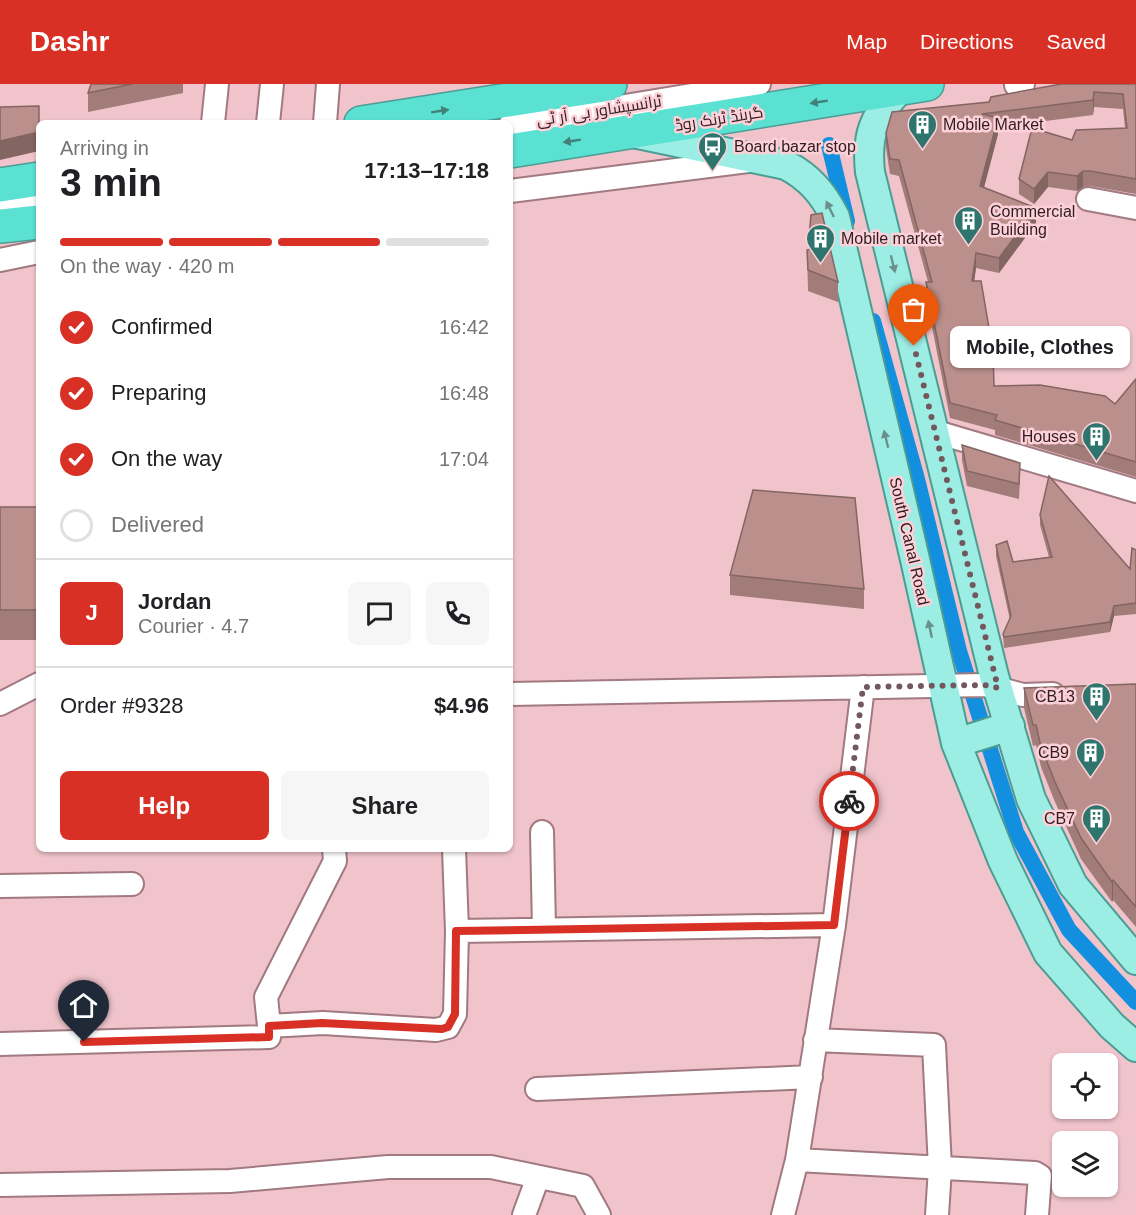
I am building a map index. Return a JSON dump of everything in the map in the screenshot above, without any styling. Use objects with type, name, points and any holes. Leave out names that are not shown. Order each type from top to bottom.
[{"type":"highway","points":[[380,120],[610,84]]},
{"type":"highway","name":"گرینڈ ٹرنک روڈ","points":[[513,151],[781,108],[893,95]]},
{"type":"highway","points":[[0,185],[36,179]]},
{"type":"highway","points":[[0,226],[36,222]]},
{"type":"main road","points":[[893,95],[872,125],[868,141],[870,172],[933,431],[991,686],[1008,727],[1031,799],[1073,885],[1136,960]]},
{"type":"main road","name":"South Canal Road","points":[[630,132],[786,165],[813,183],[827,201],[835,217],[957,743],[1003,861],[1048,952],[1112,1026],[1136,1047]]},
{"type":"main road","points":[[957,743],[1008,727]]},
{"type":"street","points":[[213,120],[218,84]]},
{"type":"street","points":[[268,120],[272,84]]},
{"type":"street","points":[[325,120],[328,84]]},
{"type":"street","name":"ٹرانسپشاور بی آر ٹی","points":[[513,125],[759,84]]},
{"type":"street","points":[[513,191],[764,159]]},
{"type":"street","points":[[0,206],[36,200]]},
{"type":"street","points":[[1088,200],[1136,208]]},
{"type":"street","points":[[0,260],[36,253]]},
{"type":"street","points":[[933,431],[1136,491]]},
{"type":"street","points":[[2,701],[36,685]]},
{"type":"street","points":[[513,694],[944,686],[991,686],[1023,696],[1080,693]]},
{"type":"street","points":[[783,1215],[797,1160],[811,1077],[834,925],[863,687]]},
{"type":"street","points":[[2,701],[36,700]]},
{"type":"street","points":[[542,832],[544,929]]},
{"type":"street","points":[[0,1044],[269,1037],[266,997],[335,861],[334,852]]},
{"type":"street","points":[[269,1026],[322,1023],[436,1030],[448,1027],[455,1014],[454,852]]},
{"type":"street","points":[[0,886],[132,884]]},
{"type":"street","points":[[456,931],[834,925]]},
{"type":"street","points":[[815,1040],[934,1046],[940,1168],[937,1215]]},
{"type":"street","points":[[537,1089],[811,1077]]},
{"type":"street","points":[[797,1160],[1039,1174],[1037,1215]]},
{"type":"street","points":[[0,1185],[230,1181],[388,1167],[491,1167],[583,1186],[599,1215]]},
{"type":"street","points":[[524,1215],[538,1177]]},
{"type":"building","points":[[91,84],[132,84],[88,93]]},
{"type":"building","points":[[1061,84],[1136,84],[1136,179],[1090,171],[1083,171],[1077,176],[1048,172],[1034,189],[1019,179],[1032,128],[1072,140],[1076,130],[1127,128],[1123,94],[1094,92],[1093,100],[982,114],[998,118],[980,186],[1036,208],[999,258],[976,253],[972,281],[981,281],[993,351],[994,386],[1040,385],[1105,396],[1115,404],[1136,379],[1136,462],[995,420],[997,415],[950,403],[926,282],[932,282],[899,160],[890,159],[886,133],[892,112],[989,102],[991,97]]},
{"type":"building","points":[[39,106],[36,133],[0,141],[0,107]]},
{"type":"building","points":[[822,213],[838,282],[808,270],[807,250],[811,249],[809,237],[811,215]]},
{"type":"building","points":[[962,445],[1020,463],[1019,484],[967,471]]},
{"type":"building","points":[[1049,476],[1130,569],[1132,548],[1136,550],[1136,603],[1114,606],[1110,622],[1004,637],[1003,634],[1011,616],[996,545],[1007,541],[1013,562],[1052,557],[1040,515]]},
{"type":"building","points":[[753,490],[855,498],[864,589],[730,575]]},
{"type":"building","points":[[0,507],[36,507],[36,610],[0,610]]},
{"type":"building","points":[[1136,684],[1136,907],[1113,880],[1112,882],[1081,838],[1041,747],[1024,688]]},
{"type":"waterway","points":[[829,145],[847,221]]},
{"type":"waterway","points":[[873,321],[917,479],[959,651],[1016,832],[1069,930],[1136,1002]]},
{"type":"way so far","points":[[849,801],[863,687],[985,685],[998,688],[933,431],[914,346]]},
{"type":"place","name":"Mobile Market","points":[[922,150]]},
{"type":"place","name":"Board bazar stop","points":[[713,172]]},
{"type":"place","name":"Commercial Building","points":[[969,246]]},
{"type":"place","name":"Mobile market","points":[[820,264]]},
{"type":"place","name":"Mobile, Clothes","points":[[914,346]]},
{"type":"place","name":"Houses","points":[[1097,462]]},
{"type":"place","name":"CB13","points":[[1096,722]]},
{"type":"place","name":"CB9","points":[[1090,778]]},
{"type":"place","name":"CB7","points":[[1096,844]]},
{"type":"route","points":[[84,1042],[269,1037],[269,1026],[322,1023],[442,1029],[448,1027],[455,1014],[456,931],[834,925],[849,801]]}]
